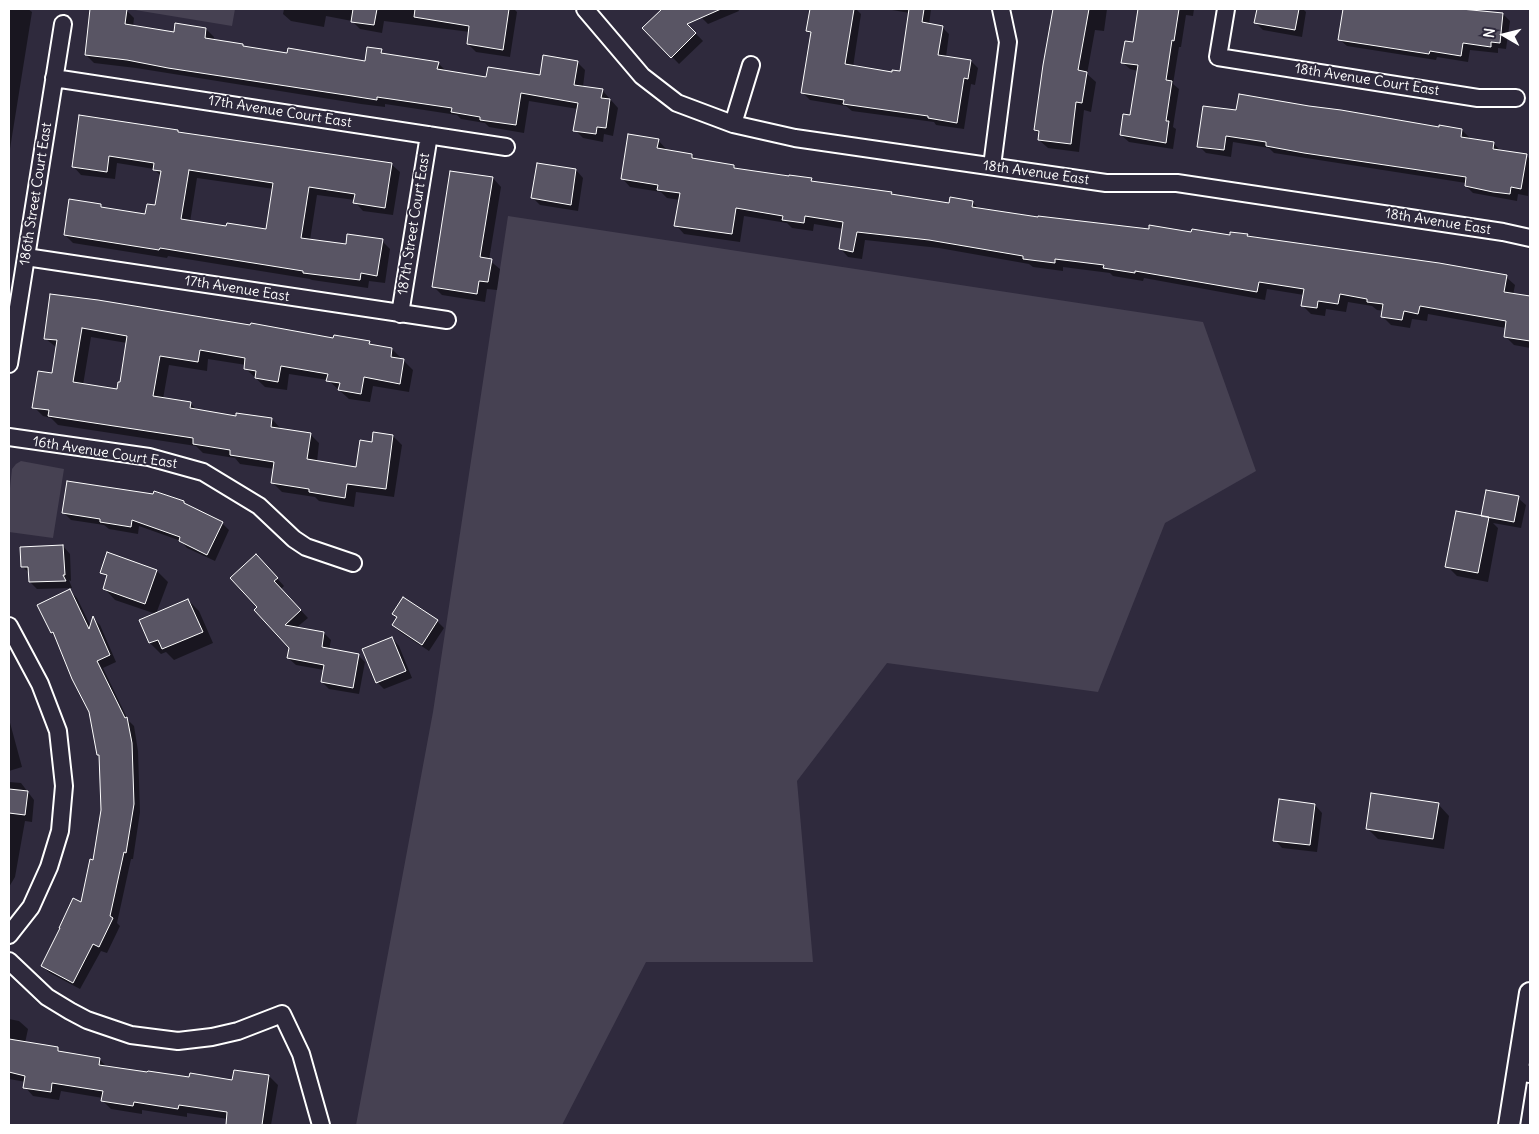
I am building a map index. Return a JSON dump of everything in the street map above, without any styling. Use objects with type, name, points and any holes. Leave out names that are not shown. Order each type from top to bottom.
[{"type":"street","name":"18th Avenue East","points":[[585,9],[642,76],[678,103],[733,124],[795,138],[1106,183],[1177,182],[1503,232],[1530,238]]},
{"type":"street","points":[[992,166],[1008,42],[1002,9]]},
{"type":"street","name":"18th Avenue Court East","points":[[1226,9],[1218,57],[1478,98],[1516,98]]},
{"type":"street","name":"186th Street Court East","points":[[9,364],[63,24]]},
{"type":"street","points":[[733,124],[751,65]]},
{"type":"street","name":"17th Avenue Court East","points":[[54,78],[506,147]]},
{"type":"street","name":"187th Street Court East","points":[[400,314],[429,135]]},
{"type":"street","name":"17th Avenue East","points":[[26,257],[447,320]]},
{"type":"street","name":"16th Avenue Court East","points":[[9,437],[149,458],[203,472],[259,506],[294,539],[306,547],[353,563]]},
{"type":"street","points":[[9,626],[40,684],[58,731],[64,786],[60,831],[49,866],[31,907],[9,936]]},
{"type":"street","points":[[9,961],[48,997],[70,1011],[87,1020],[130,1035],[178,1040],[212,1037],[238,1031],[282,1014],[301,1054],[321,1125]]},
{"type":"street","points":[[1509,1125],[1524,1073],[1530,993]]},
{"type":"shaded area","points":[[129,9],[235,9],[232,26]]},
{"type":"shaded area","points":[[508,216],[1203,322],[1256,471],[1165,523],[1098,692],[887,663],[797,781],[813,962],[646,962],[562,1125],[356,1125],[433,712]]},
{"type":"shaded area","points":[[21,461],[64,469],[53,538],[9,532],[9,497],[12,469]]},
{"type":"building","points":[[90,9],[127,9],[125,24],[174,32],[175,23],[206,28],[205,38],[243,44],[243,46],[287,53],[288,48],[365,61],[367,47],[382,49],[381,53],[439,62],[437,69],[486,77],[488,67],[540,75],[543,55],[578,61],[574,85],[603,89],[601,98],[610,99],[606,128],[597,127],[596,134],[573,131],[578,103],[521,93],[516,125],[480,120],[480,117],[451,112],[452,108],[377,97],[377,100],[85,55]]},
{"type":"building","points":[[353,9],[377,9],[374,25],[351,22]]},
{"type":"building","points":[[415,9],[509,9],[503,50],[467,44],[469,26],[414,17]]},
{"type":"building","points":[[662,9],[721,9],[687,24],[696,33],[671,58],[642,28]]},
{"type":"building","points":[[810,9],[854,9],[845,64],[892,72],[892,70],[900,71],[909,9],[924,9],[922,22],[943,26],[938,55],[971,60],[968,79],[964,78],[957,123],[928,118],[928,116],[843,104],[844,100],[801,93],[811,32],[806,31]]},
{"type":"building","points":[[1053,9],[1089,9],[1078,70],[1087,72],[1082,103],[1076,102],[1071,144],[1038,140],[1039,131],[1034,130]]},
{"type":"building","points":[[1138,9],[1179,9],[1166,80],[1172,81],[1166,121],[1169,121],[1166,143],[1120,135],[1123,114],[1130,115],[1138,65],[1121,63],[1125,41],[1133,42]]},
{"type":"building","points":[[1257,9],[1299,9],[1295,30],[1254,23]]},
{"type":"building","points":[[1343,9],[1461,9],[1503,13],[1500,43],[1491,42],[1491,47],[1463,43],[1461,56],[1430,51],[1429,54],[1338,40]]},
{"type":"building","points":[[1239,94],[1439,127],[1439,125],[1462,129],[1461,137],[1494,142],[1493,149],[1527,154],[1521,189],[1511,187],[1510,194],[1493,192],[1465,186],[1466,177],[1304,153],[1266,146],[1266,142],[1226,136],[1224,150],[1197,147],[1203,106],[1236,110]]},
{"type":"building","points":[[79,115],[178,130],[178,132],[392,163],[385,208],[353,203],[355,194],[309,187],[301,238],[346,244],[347,234],[383,239],[377,276],[361,273],[360,280],[303,273],[303,271],[160,248],[159,250],[64,235],[69,199],[101,204],[101,207],[145,214],[147,204],[155,205],[161,171],[153,170],[154,163],[109,156],[107,172],[72,167]],"holes":[[[189,170],[273,183],[266,229],[227,223],[226,226],[181,219]]]},
{"type":"building","points":[[628,134],[659,139],[657,148],[692,154],[692,158],[734,165],[734,168],[812,178],[811,181],[892,192],[891,194],[949,203],[950,197],[973,201],[972,207],[1038,217],[1149,229],[1149,225],[1191,232],[1192,229],[1230,235],[1230,232],[1248,234],[1247,236],[1439,263],[1507,275],[1504,292],[1530,296],[1530,341],[1504,337],[1506,321],[1420,306],[1418,314],[1404,311],[1402,320],[1381,317],[1383,304],[1367,302],[1367,299],[1340,294],[1338,304],[1318,301],[1317,308],[1301,306],[1304,289],[1259,282],[1257,292],[1135,271],[1135,273],[1103,268],[1104,265],[1055,259],[1055,263],[1023,259],[1023,256],[929,240],[857,232],[853,252],[839,249],[843,222],[805,216],[804,223],[782,220],[783,216],[736,208],[732,234],[674,226],[680,193],[657,190],[658,185],[621,179]]},
{"type":"building","points":[[537,163],[576,169],[571,205],[531,198]]},
{"type":"building","points":[[450,171],[493,177],[480,257],[492,259],[488,282],[479,281],[477,294],[432,287]]},
{"type":"building","points":[[50,294],[250,325],[251,323],[333,338],[334,335],[370,341],[369,344],[392,348],[391,357],[404,359],[400,384],[364,377],[361,394],[338,390],[340,383],[326,381],[328,374],[281,366],[278,382],[255,378],[256,371],[244,369],[245,358],[200,350],[198,362],[160,356],[153,396],[191,402],[190,408],[236,416],[236,413],[272,418],[271,427],[311,433],[307,459],[356,467],[360,440],[372,442],[373,432],[393,435],[386,489],[347,484],[345,498],[309,492],[309,489],[271,483],[274,462],[230,455],[230,450],[193,444],[193,438],[48,416],[49,410],[32,408],[38,371],[52,373],[57,340],[44,339]],"holes":[[[82,328],[127,336],[120,382],[118,382],[117,389],[73,382]]]},
{"type":"building","points":[[67,481],[153,494],[154,491],[184,501],[184,503],[223,522],[207,555],[179,541],[180,537],[132,520],[131,527],[100,522],[100,519],[62,513]]},
{"type":"building","points":[[1486,490],[1519,496],[1514,522],[1481,516]]},
{"type":"building","points":[[1456,511],[1489,517],[1478,573],[1445,567]]},
{"type":"building","points":[[63,545],[65,575],[63,575],[66,581],[29,582],[28,567],[21,567],[20,547]]},
{"type":"building","points":[[107,552],[157,570],[145,604],[103,589],[107,575],[100,573]]},
{"type":"building","points":[[256,554],[278,578],[274,581],[301,610],[285,625],[324,632],[322,647],[359,654],[353,688],[321,682],[324,665],[287,658],[289,648],[254,610],[257,607],[230,578]]},
{"type":"building","points":[[70,589],[89,629],[93,616],[110,655],[97,661],[125,718],[127,717],[132,743],[134,804],[126,853],[124,852],[110,916],[113,918],[99,947],[93,944],[73,983],[41,966],[73,898],[81,902],[90,859],[93,860],[101,810],[99,755],[97,755],[89,712],[72,679],[53,632],[51,633],[37,605]]},
{"type":"building","points":[[403,597],[438,620],[422,645],[392,625],[397,617],[392,614]]},
{"type":"building","points":[[188,599],[203,632],[162,649],[158,640],[149,643],[139,620]]},
{"type":"building","points":[[392,637],[406,671],[376,683],[362,649]]},
{"type":"building","points":[[9,789],[28,791],[25,815],[9,813]]},
{"type":"building","points":[[1371,793],[1439,803],[1433,839],[1366,829]]},
{"type":"building","points":[[1279,799],[1315,804],[1310,845],[1273,841]]},
{"type":"building","points":[[9,1039],[58,1047],[58,1051],[100,1058],[99,1065],[147,1072],[189,1077],[190,1073],[232,1080],[234,1070],[269,1075],[262,1125],[226,1125],[227,1112],[179,1105],[178,1109],[134,1102],[133,1106],[101,1101],[103,1091],[52,1083],[51,1092],[23,1088],[25,1076],[9,1072]]}]
